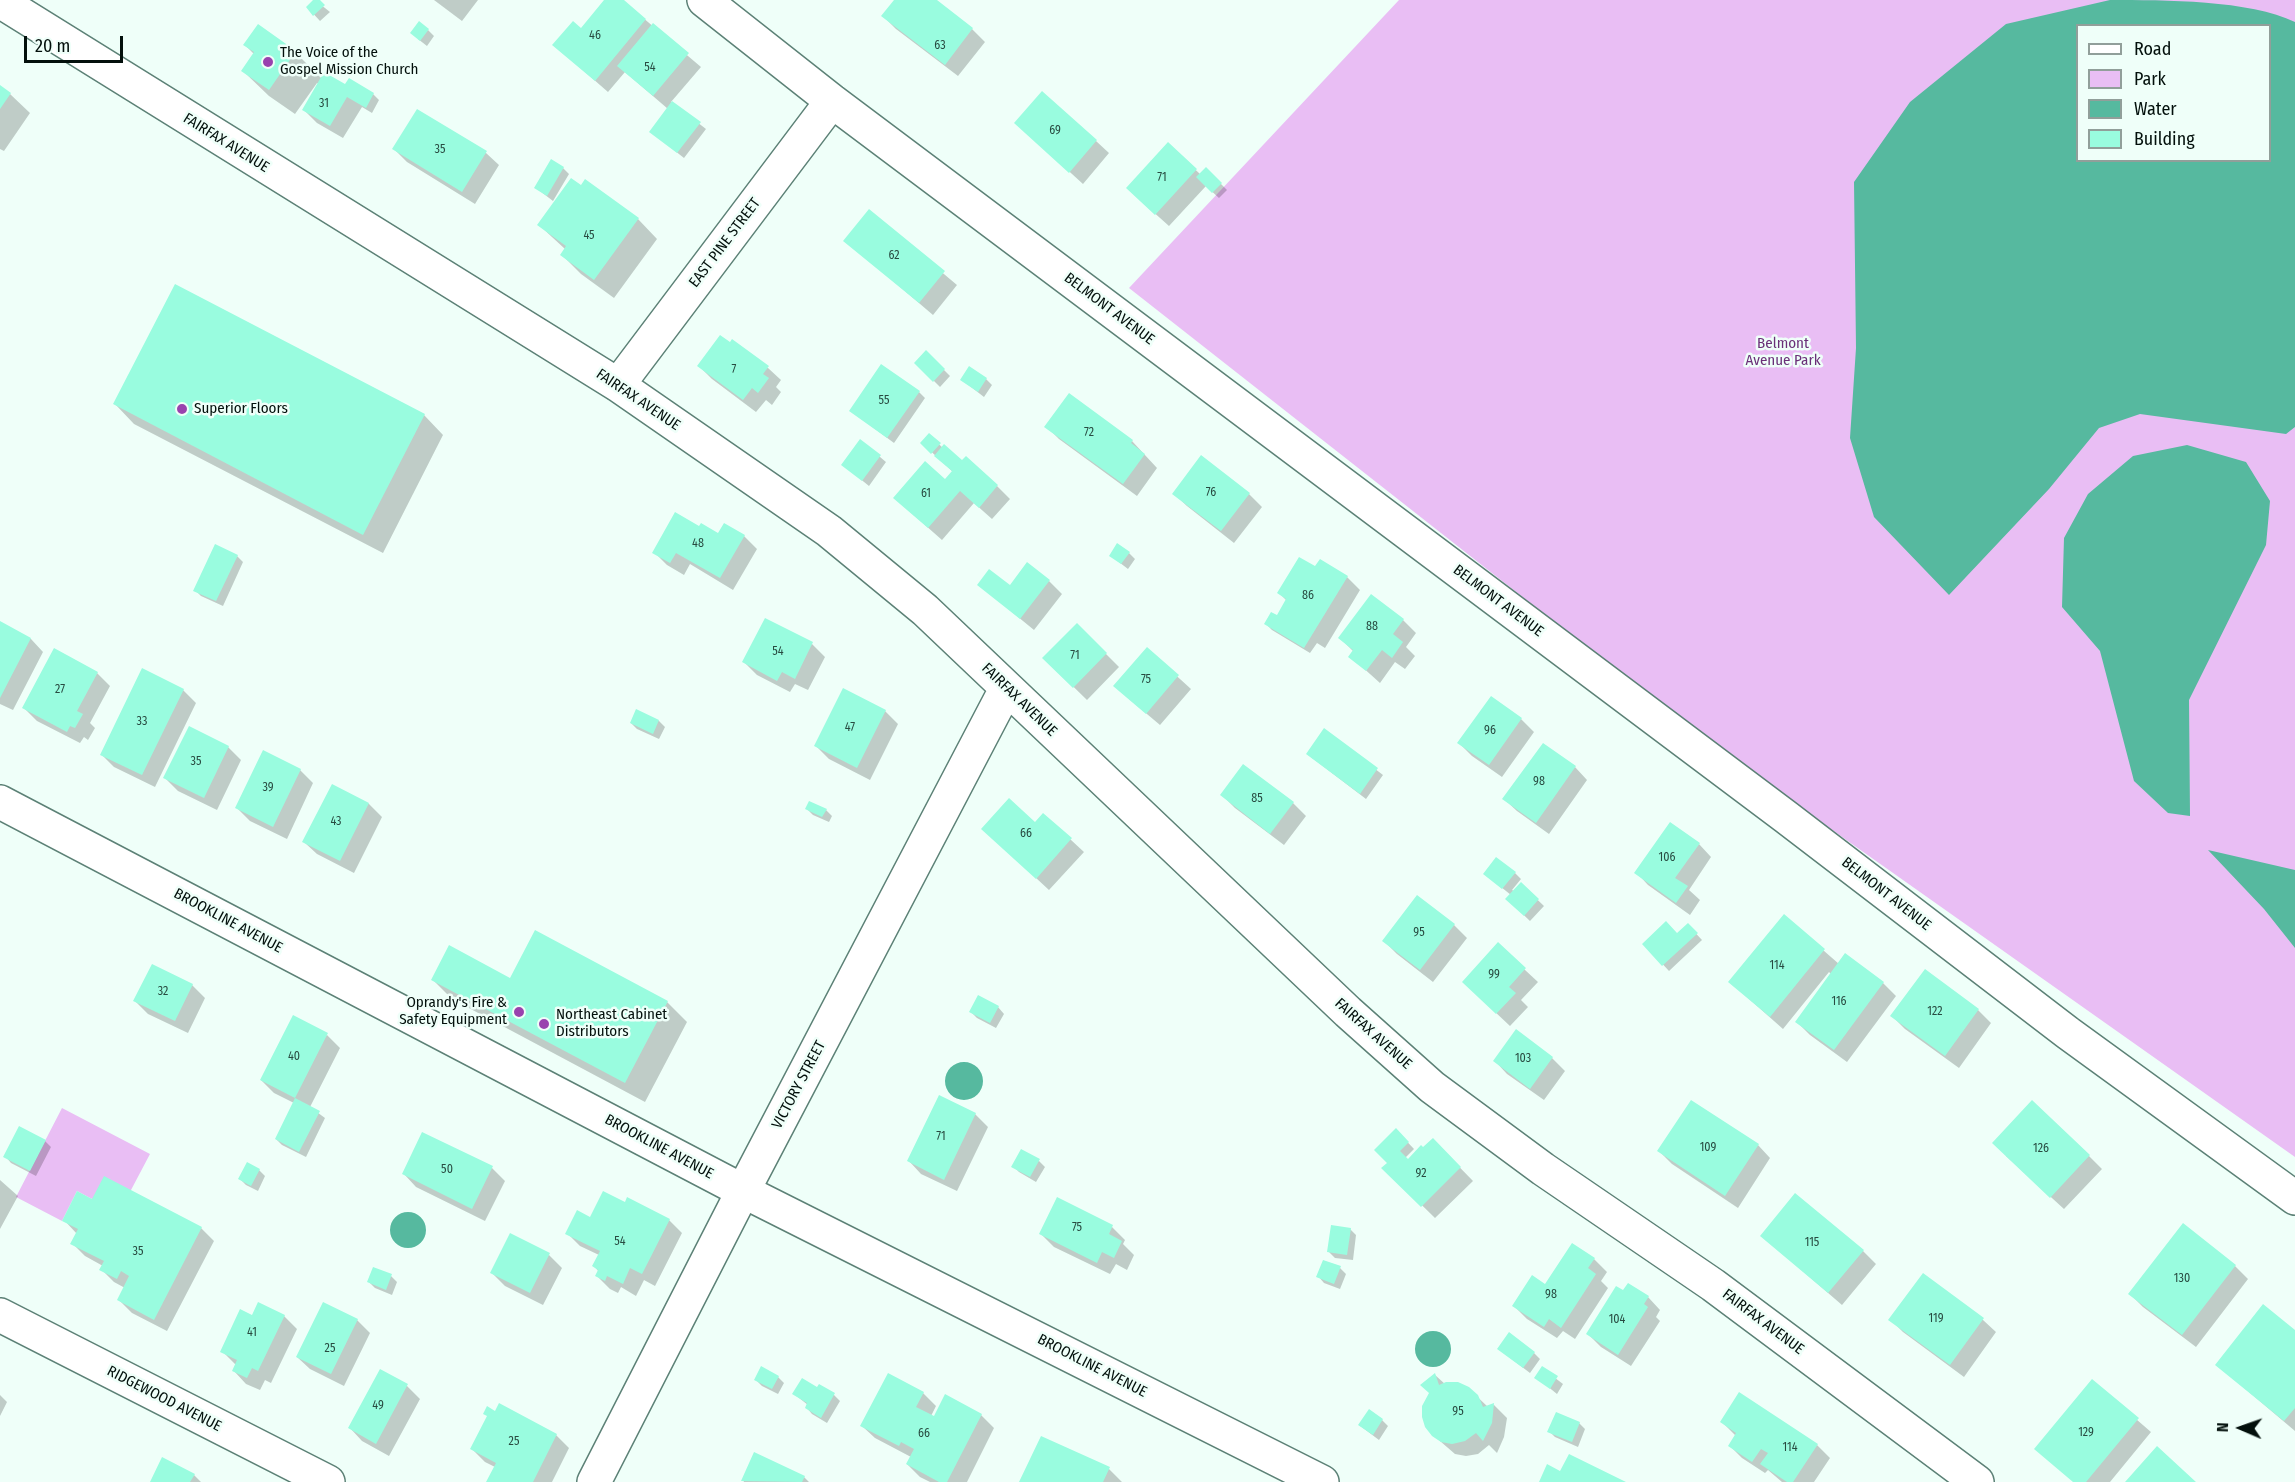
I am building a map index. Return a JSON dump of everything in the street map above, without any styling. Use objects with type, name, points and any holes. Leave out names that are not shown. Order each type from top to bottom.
[{"type":"street","name":"BELMONT AVENUE","points":[[704,0],[832,101],[1786,817],[2068,1033],[2295,1198]]},
{"type":"street","name":"FAIRFAX AVENUE","points":[[0,1],[618,385],[829,531],[925,610],[1348,1012],[1432,1087],[1543,1169],[1713,1285],[1977,1482]]},
{"type":"street","name":"EAST PINE STREET","points":[[618,385],[832,101]]},
{"type":"street","name":"VICTORY STREET","points":[[594,1482],[1006,688]]},
{"type":"street","name":"BROOKLINE AVENUE","points":[[0,802],[743,1191],[1322,1482]]},
{"type":"street","name":"RIDGEWOOD AVENUE","points":[[0,1315],[327,1482]]},
{"type":"green space","name":"Belmont Avenue Park","points":[[1399,0],[2295,0],[2295,1157],[1702,738],[1129,288]]},
{"type":"green space","points":[[62,1108],[150,1154],[131,1190],[92,1199],[77,1191],[62,1221],[16,1197]]},
{"type":"water","points":[[2110,0],[2180,1],[2231,5],[2255,9],[2295,22],[2295,427],[2286,434],[2140,414],[2099,428],[2049,489],[1949,595],[1874,517],[1850,438],[1856,348],[1854,182],[1910,102],[2006,24]]},
{"type":"water","points":[[2187,445],[2246,462],[2270,501],[2266,545],[2189,700],[2190,816],[2168,813],[2134,781],[2100,651],[2062,607],[2064,538],[2088,494],[2133,456]]},
{"type":"water","points":[[2208,850],[2295,870],[2295,948],[2264,909]]},
{"type":"water","points":[[964,1062],[978,1067],[983,1081],[978,1095],[964,1100],[950,1095],[945,1081],[950,1067]]},
{"type":"water","points":[[408,1212],[421,1217],[426,1230],[421,1243],[408,1248],[395,1243],[390,1230],[395,1217]]},
{"type":"water","points":[[1433,1331],[1445,1337],[1451,1349],[1445,1361],[1433,1367],[1421,1361],[1415,1349],[1421,1337]]},
{"type":"building","points":[[313,0],[320,0],[325,5],[313,16],[306,7]]},
{"type":"building","points":[[604,0],[624,0],[646,19],[595,81],[552,45],[573,21],[581,28]]},
{"type":"building","points":[[894,0],[937,0],[973,28],[945,65],[881,16]]},
{"type":"building","points":[[419,21],[429,29],[420,41],[410,33]]},
{"type":"building","points":[[653,23],[689,53],[653,96],[617,66]]},
{"type":"building","name":"The Voice of the Gospel Mission Church","points":[[258,24],[296,51],[269,90],[241,71],[254,52],[243,45]]},
{"type":"building","points":[[324,72],[345,84],[349,78],[374,93],[366,108],[347,97],[330,126],[302,110]]},
{"type":"building","points":[[0,85],[11,93],[0,109]]},
{"type":"building","points":[[1042,91],[1097,140],[1069,173],[1014,123]]},
{"type":"building","points":[[672,101],[701,122],[677,153],[649,132]]},
{"type":"building","points":[[417,109],[487,151],[462,192],[392,149]]},
{"type":"building","points":[[1168,142],[1197,169],[1155,215],[1126,188]]},
{"type":"building","points":[[551,159],[564,167],[547,196],[534,188]]},
{"type":"building","points":[[1206,167],[1222,183],[1212,193],[1196,177]]},
{"type":"building","points":[[571,178],[581,185],[585,179],[639,218],[594,280],[560,255],[566,246],[537,225]]},
{"type":"building","points":[[869,209],[945,271],[919,303],[843,241]]},
{"type":"building","points":[[175,284],[425,414],[363,535],[113,404]]},
{"type":"building","points":[[720,335],[730,342],[732,339],[769,366],[763,374],[769,378],[758,393],[752,388],[743,400],[697,366]]},
{"type":"building","points":[[926,350],[945,369],[933,382],[914,363]]},
{"type":"building","points":[[881,364],[920,391],[887,438],[849,411]]},
{"type":"building","points":[[969,366],[987,378],[978,392],[960,380]]},
{"type":"building","points":[[1069,393],[1133,440],[1131,443],[1145,454],[1123,484],[1044,427]]},
{"type":"building","points":[[929,433],[941,443],[931,454],[920,443]]},
{"type":"building","points":[[860,439],[881,455],[862,481],[841,465]]},
{"type":"building","points":[[944,444],[962,460],[966,456],[998,485],[979,508],[960,491],[928,528],[893,498],[925,461],[945,479],[952,471],[934,456]]},
{"type":"building","points":[[1201,455],[1250,493],[1221,531],[1172,494]]},
{"type":"building","points":[[675,512],[699,526],[701,523],[718,533],[724,523],[745,535],[720,578],[676,553],[670,563],[652,553]]},
{"type":"building","points":[[1117,543],[1130,552],[1121,564],[1109,556]]},
{"type":"building","points":[[215,544],[238,555],[216,601],[193,591]]},
{"type":"building","points":[[1299,557],[1315,566],[1320,559],[1348,576],[1304,648],[1264,624],[1271,612],[1277,615],[1286,599],[1277,593]]},
{"type":"building","points":[[1027,562],[1050,580],[1020,619],[977,585],[989,569],[1010,585]]},
{"type":"building","points":[[1371,594],[1404,619],[1393,634],[1403,642],[1392,658],[1382,650],[1366,671],[1348,657],[1353,650],[1338,638]]},
{"type":"building","points":[[765,618],[813,642],[795,679],[782,672],[777,681],[742,662]]},
{"type":"building","points":[[0,621],[31,638],[0,698]]},
{"type":"building","points":[[1077,623],[1107,653],[1073,688],[1042,658]]},
{"type":"building","points":[[1147,647],[1179,675],[1146,714],[1113,686]]},
{"type":"building","points":[[54,648],[98,672],[77,711],[83,714],[75,728],[70,726],[67,732],[22,708]]},
{"type":"building","points":[[142,668],[184,689],[142,775],[100,755]]},
{"type":"building","points":[[843,688],[886,710],[857,768],[814,746]]},
{"type":"building","points":[[1491,696],[1522,718],[1489,765],[1457,743]]},
{"type":"building","points":[[636,709],[659,720],[653,734],[630,723]]},
{"type":"building","points":[[189,726],[229,746],[204,798],[163,778]]},
{"type":"building","points":[[1324,728],[1378,768],[1360,794],[1306,754]]},
{"type":"building","points":[[1543,743],[1576,766],[1536,823],[1502,799]]},
{"type":"building","points":[[263,750],[301,769],[273,827],[235,808]]},
{"type":"building","points":[[1243,764],[1294,802],[1270,834],[1220,795]]},
{"type":"building","points":[[332,784],[369,803],[340,861],[302,842]]},
{"type":"building","points":[[1009,798],[1035,822],[1043,813],[1072,838],[1036,879],[981,829]]},
{"type":"building","points":[[809,801],[827,809],[822,817],[805,809]]},
{"type":"building","points":[[1670,822],[1700,843],[1675,878],[1688,886],[1676,903],[1634,873]]},
{"type":"building","points":[[1496,857],[1516,872],[1502,889],[1483,874]]},
{"type":"building","points":[[1521,882],[1539,899],[1524,916],[1505,899]]},
{"type":"building","points":[[1417,895],[1455,924],[1420,970],[1382,941]]},
{"type":"building","points":[[1784,914],[1825,949],[1770,1017],[1728,982]]},
{"type":"building","points":[[1666,921],[1677,933],[1688,923],[1698,933],[1662,966],[1642,944]]},
{"type":"building","points":[[535,930],[668,1001],[625,1083],[431,980],[449,945],[510,978]]},
{"type":"building","points":[[1498,942],[1526,968],[1509,987],[1516,993],[1496,1014],[1462,982]]},
{"type":"building","points":[[1845,953],[1884,982],[1834,1050],[1795,1022]]},
{"type":"building","points":[[152,964],[193,984],[175,1021],[133,1001]]},
{"type":"building","points":[[1925,969],[1979,1009],[1945,1056],[1890,1016]]},
{"type":"building","points":[[978,995],[999,1006],[990,1023],[969,1012]]},
{"type":"building","points":[[293,1015],[328,1033],[295,1098],[260,1080]]},
{"type":"building","points":[[1516,1029],[1553,1057],[1530,1089],[1493,1061]]},
{"type":"building","points":[[939,1095],[976,1113],[944,1180],[907,1161]]},
{"type":"building","points":[[295,1098],[320,1111],[299,1152],[275,1139]]},
{"type":"building","points":[[1691,1100],[1759,1144],[1725,1196],[1657,1151]]},
{"type":"building","points":[[2032,1100],[2090,1155],[2050,1198],[1992,1143]]},
{"type":"building","points":[[19,1126],[46,1140],[30,1171],[3,1157]]},
{"type":"building","points":[[1396,1128],[1409,1142],[1400,1151],[1408,1159],[1421,1145],[1423,1147],[1433,1138],[1461,1167],[1421,1207],[1381,1168],[1387,1163],[1374,1150]]},
{"type":"building","points":[[422,1132],[493,1166],[472,1209],[402,1174]]},
{"type":"building","points":[[1021,1149],[1040,1159],[1030,1177],[1011,1167]]},
{"type":"building","points":[[247,1162],[260,1169],[251,1186],[238,1179]]},
{"type":"building","points":[[104,1176],[202,1227],[154,1320],[117,1300],[129,1276],[121,1271],[117,1279],[99,1270],[104,1261],[70,1244],[78,1229],[62,1221],[77,1191],[92,1199]]},
{"type":"building","points":[[603,1191],[625,1202],[627,1197],[670,1219],[642,1274],[630,1268],[623,1284],[607,1276],[605,1281],[595,1276],[598,1270],[592,1266],[600,1251],[565,1234],[577,1210],[590,1217]]},
{"type":"building","points":[[1795,1193],[1864,1250],[1828,1293],[1760,1236]]},
{"type":"building","points":[[1057,1197],[1113,1225],[1109,1234],[1122,1241],[1114,1258],[1102,1252],[1097,1263],[1039,1234]]},
{"type":"building","points":[[2183,1223],[2236,1265],[2182,1335],[2128,1294]]},
{"type":"building","points":[[1331,1225],[1351,1228],[1347,1255],[1327,1252]]},
{"type":"building","points":[[510,1233],[550,1253],[530,1293],[490,1273]]},
{"type":"building","points":[[1572,1243],[1595,1258],[1588,1268],[1596,1274],[1561,1328],[1549,1319],[1544,1327],[1512,1306],[1532,1275],[1545,1284]]},
{"type":"building","points":[[1323,1260],[1341,1266],[1334,1284],[1316,1277]]},
{"type":"building","points":[[373,1267],[392,1274],[386,1290],[367,1282]]},
{"type":"building","points":[[1923,1273],[1984,1318],[1950,1365],[1888,1320]]},
{"type":"building","points":[[1628,1283],[1649,1296],[1644,1304],[1648,1307],[1618,1355],[1586,1334],[1616,1286],[1623,1290]]},
{"type":"building","points":[[258,1302],[285,1315],[258,1371],[252,1368],[247,1378],[232,1371],[237,1360],[220,1352],[240,1309],[252,1315]]},
{"type":"building","points":[[323,1302],[358,1319],[331,1374],[296,1357]]},
{"type":"building","points":[[2263,1304],[2295,1330],[2295,1408],[2284,1421],[2215,1365]]},
{"type":"building","points":[[1509,1332],[1535,1352],[1523,1368],[1497,1349]]},
{"type":"building","points":[[761,1366],[779,1376],[772,1389],[754,1380]]},
{"type":"building","points":[[1542,1366],[1558,1376],[1550,1389],[1534,1378]]},
{"type":"building","points":[[380,1369],[408,1384],[376,1444],[348,1428]]},
{"type":"building","points":[[888,1373],[924,1392],[916,1407],[934,1416],[945,1394],[982,1414],[947,1482],[939,1482],[906,1464],[914,1449],[901,1442],[899,1446],[860,1426]]},
{"type":"building","points":[[1435,1373],[1439,1385],[1446,1382],[1458,1382],[1469,1387],[1478,1395],[1483,1407],[1494,1403],[1492,1423],[1483,1441],[1476,1433],[1465,1441],[1452,1444],[1441,1442],[1425,1427],[1422,1406],[1429,1393],[1420,1385]]},
{"type":"building","points":[[802,1378],[817,1387],[819,1384],[835,1393],[821,1418],[805,1408],[807,1403],[792,1394]]},
{"type":"building","points":[[2092,1379],[2139,1418],[2086,1482],[2073,1482],[2034,1449]]},
{"type":"building","points":[[1739,1392],[1818,1444],[1793,1482],[1787,1482],[1760,1464],[1768,1453],[1761,1449],[1752,1462],[1728,1446],[1736,1433],[1720,1422]]},
{"type":"building","points":[[499,1403],[557,1434],[533,1482],[486,1482],[496,1463],[470,1449],[487,1416],[483,1414],[487,1406],[495,1411]]},
{"type":"building","points":[[1369,1409],[1383,1419],[1373,1435],[1358,1425]]},
{"type":"building","points":[[1556,1412],[1580,1422],[1572,1442],[1547,1432]]},
{"type":"building","points":[[1041,1436],[1110,1467],[1103,1482],[1019,1482]]},
{"type":"building","points":[[2157,1446],[2196,1482],[2125,1482]]},
{"type":"building","points":[[754,1452],[805,1476],[802,1482],[741,1481]]},
{"type":"building","points":[[1569,1454],[1626,1482],[1539,1482],[1547,1464],[1560,1471]]},
{"type":"building","points":[[162,1457],[195,1474],[190,1482],[150,1482]]},
{"type":"place","name":"The Voice of the Gospel Mission Church","points":[[268,62]]},
{"type":"place","name":"Superior Floors","points":[[182,409]]},
{"type":"place","name":"Oprandy's Fire & Safety Equipment","points":[[519,1012]]},
{"type":"place","name":"Northeast Cabinet Distributors","points":[[544,1024]]}]
